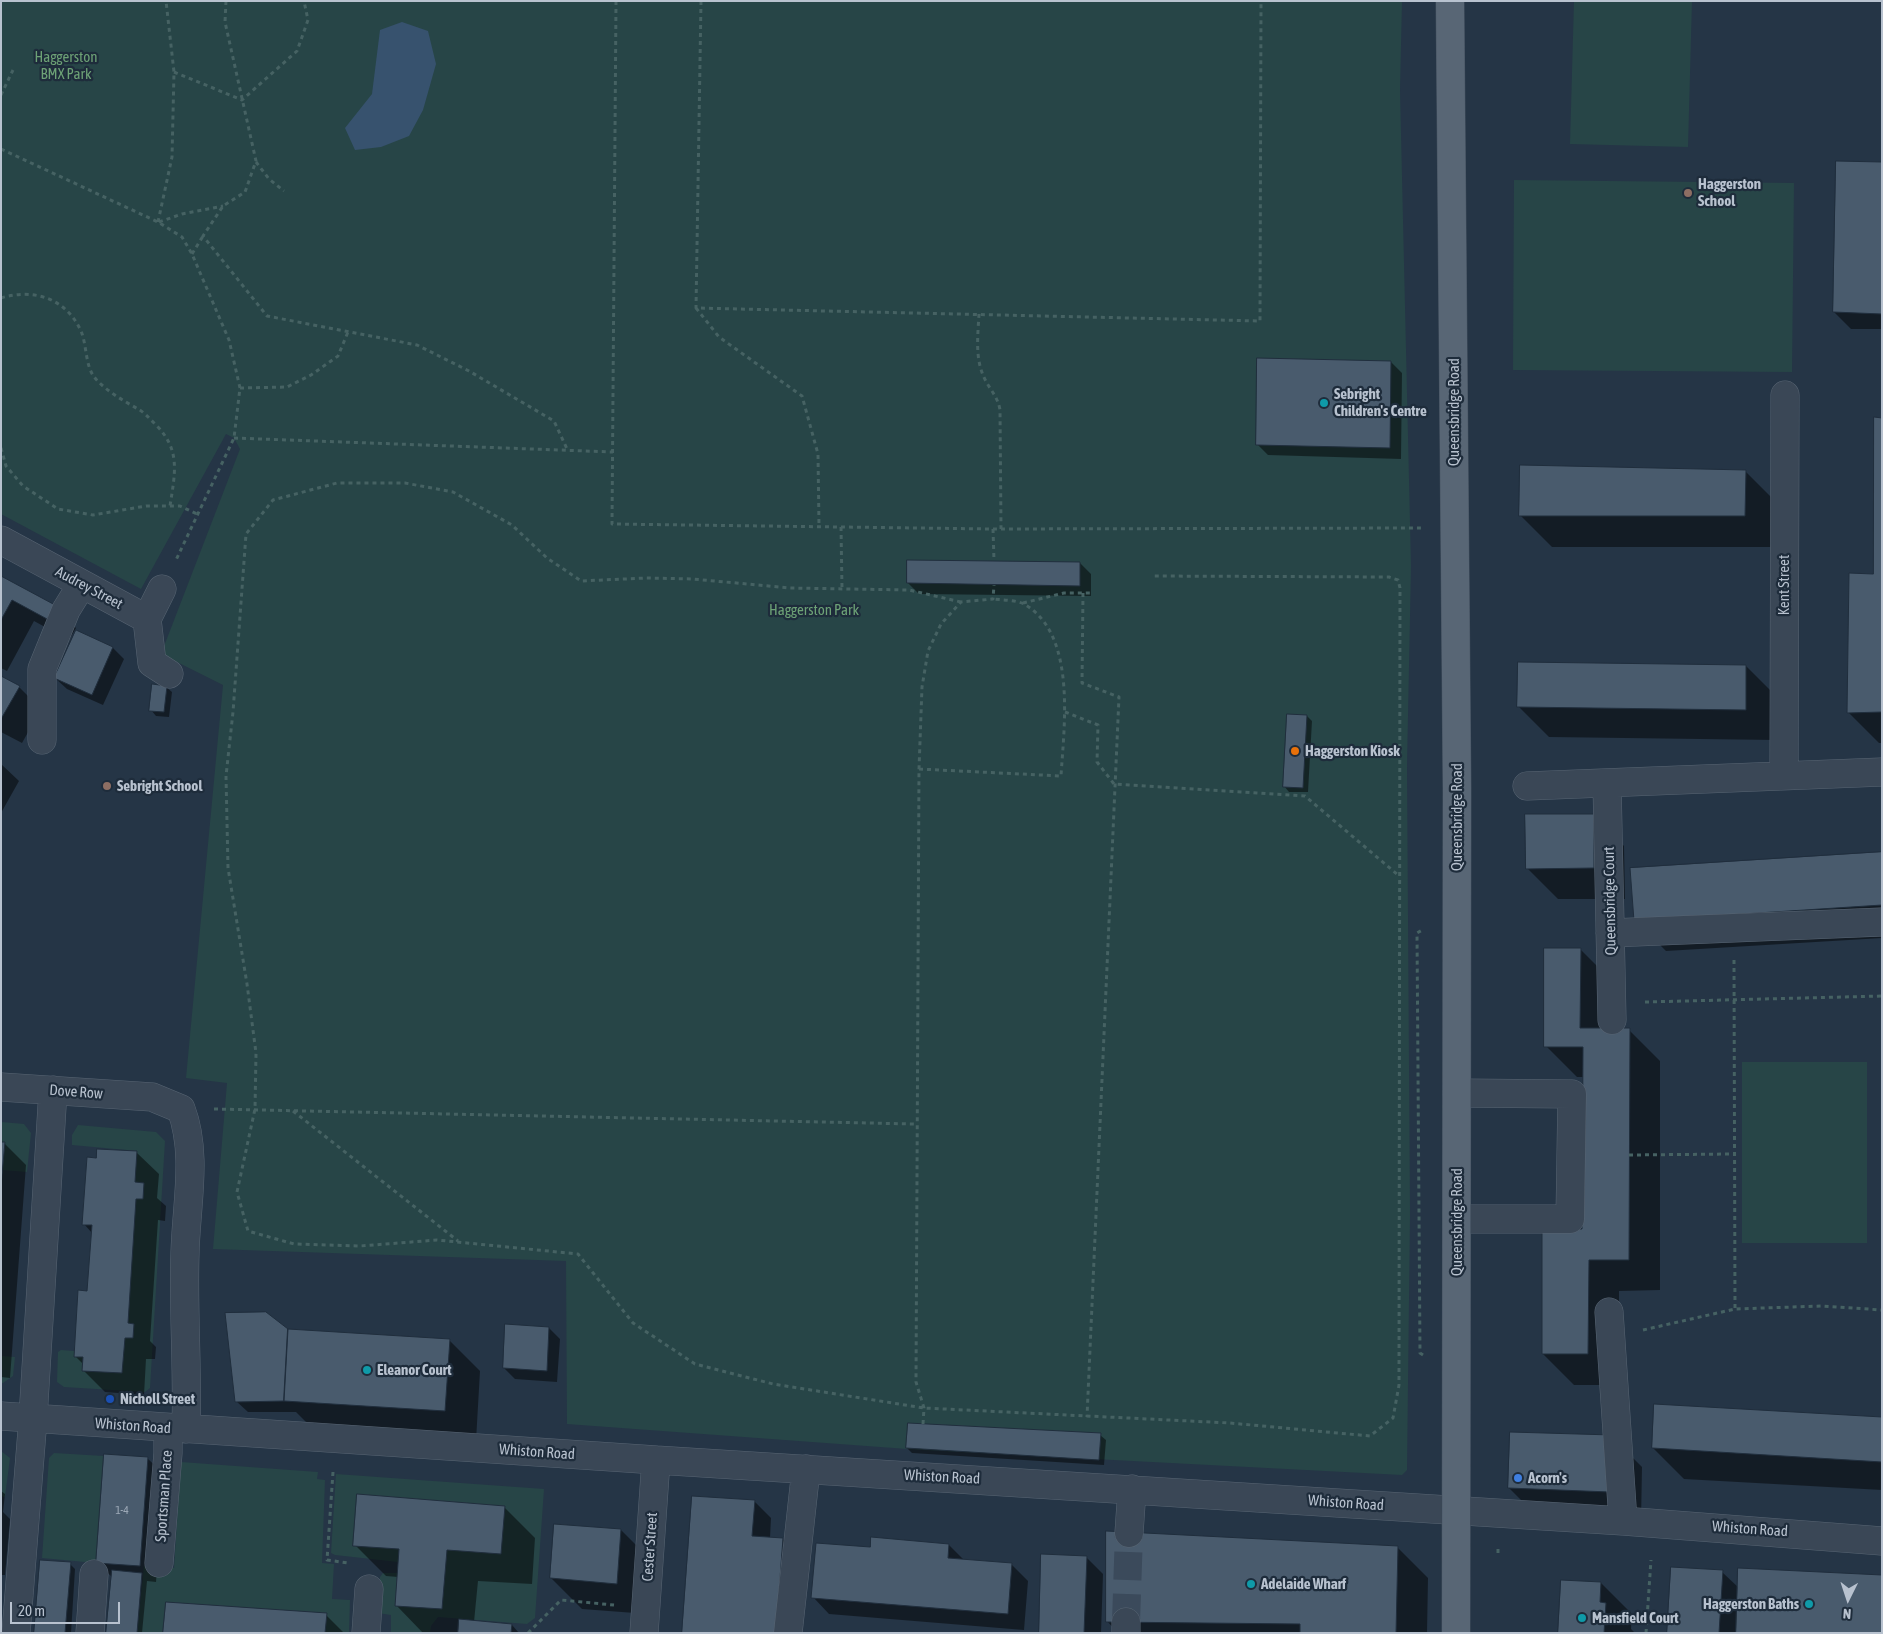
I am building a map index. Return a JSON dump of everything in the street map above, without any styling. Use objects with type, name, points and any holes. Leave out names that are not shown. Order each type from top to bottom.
[{"type":"main road","name":"Queensbridge Road","points":[[1450,1],[1457,779],[1456,1633]]},
{"type":"street","name":"Kent Street","points":[[1784,775],[1785,395]]},
{"type":"street","name":"Audrey Street","points":[[1,540],[147,619]]},
{"type":"street","points":[[42,740],[42,669],[66,610],[82,584]]},
{"type":"street","points":[[162,589],[147,619],[152,663],[169,674]]},
{"type":"street","points":[[1527,786],[1882,772]]},
{"type":"street","name":"Queensbridge Court","points":[[1607,783],[1612,1011]]},
{"type":"street","points":[[1610,933],[1882,922]]},
{"type":"street","name":"Dove Row","points":[[1,1087],[152,1097],[181,1109]]},
{"type":"street","points":[[16,1633],[33,1418],[53,1090]]},
{"type":"street","points":[[1457,1093],[1572,1094],[1570,1219],[1457,1219]]},
{"type":"street","points":[[177,1429],[188,1388],[184,1254],[190,1165],[188,1127],[181,1109]]},
{"type":"street","points":[[1610,1325],[1622,1521]]},
{"type":"street","name":"Whiston Road","points":[[1,1416],[177,1429],[1622,1521],[1882,1541]]},
{"type":"street","name":"Sportsman Place","points":[[159,1562],[168,1453],[177,1429]]},
{"type":"street","name":"Cester Street","points":[[645,1620],[656,1460]]},
{"type":"street","points":[[788,1633],[806,1469]]},
{"type":"street","points":[[1129,1533],[1132,1489]]},
{"type":"street","points":[[90,1633],[94,1574]]},
{"type":"street","points":[[366,1633],[368,1589]]},
{"type":"path","points":[[158,222],[172,157],[174,72],[166,1]]},
{"type":"path","points":[[226,1],[225,22],[256,161],[269,179],[284,191]]},
{"type":"path","points":[[242,100],[297,51],[308,20],[304,1]]},
{"type":"path","points":[[616,1],[612,524],[993,529],[1409,528]]},
{"type":"path","points":[[701,1],[696,308],[719,337],[802,396],[818,454],[819,526]]},
{"type":"path","points":[[696,308],[1260,321],[1261,1]]},
{"type":"path","points":[[1,95],[13,70]]},
{"type":"path","points":[[174,72],[242,100]]},
{"type":"path","points":[[1,149],[158,222],[182,237],[192,254],[229,340],[240,388],[234,438],[162,589]]},
{"type":"path","points":[[158,222],[182,214],[223,206],[245,192],[256,161]]},
{"type":"path","points":[[192,254],[223,206]]},
{"type":"path","points":[[204,236],[266,316],[417,345],[469,371],[554,421],[568,451]]},
{"type":"path","points":[[1,298],[29,293],[62,305],[74,319],[81,332],[93,376],[122,400],[142,411],[171,443],[175,461],[170,506]]},
{"type":"path","points":[[979,314],[979,363],[983,376],[999,400],[1001,529]]},
{"type":"path","points":[[240,388],[287,386],[311,375],[338,356],[348,332]]},
{"type":"path","points":[[234,438],[613,452]]},
{"type":"path","points":[[1,448],[6,466],[23,486],[58,509],[93,516],[146,506],[180,506],[197,514]]},
{"type":"path","points":[[1093,593],[1064,592],[1023,603],[993,599],[961,602],[909,590],[790,588],[693,579],[646,578],[581,581],[547,558],[512,525],[453,492],[406,483],[337,483],[274,500],[246,534],[234,712],[226,776],[228,868],[256,1053],[255,1110],[237,1192],[248,1231],[294,1244],[360,1246],[437,1240],[578,1254],[633,1323],[695,1364],[773,1384],[924,1408],[1230,1424],[1370,1436],[1393,1418],[1399,1385],[1400,588],[1398,580],[1389,577],[1152,576]]},
{"type":"path","points":[[841,527],[842,589]]},
{"type":"path","points":[[993,529],[994,561]]},
{"type":"path","points":[[993,599],[994,584]]},
{"type":"path","points":[[1083,593],[1082,683],[1119,697],[1087,1416]]},
{"type":"path","points":[[923,1424],[924,1408],[916,1382],[919,769],[922,687],[928,651],[940,624],[961,602]]},
{"type":"path","points":[[919,769],[1061,776],[1065,712],[1063,674],[1056,647],[1044,621],[1023,603]]},
{"type":"path","points":[[1065,712],[1098,724],[1097,762],[1114,784],[1305,796],[1399,875]]},
{"type":"path","points":[[1733,928],[1735,1309]]},
{"type":"path","points":[[1417,933],[1420,1353]]},
{"type":"path","points":[[1612,1011],[1734,1000],[1882,996]]},
{"type":"path","points":[[181,1109],[916,1124]]},
{"type":"path","points":[[292,1111],[459,1242]]},
{"type":"path","points":[[1630,1155],[1734,1154]]},
{"type":"path","points":[[1610,1325],[1735,1309],[1821,1306],[1882,1310]]},
{"type":"path","points":[[334,1439],[328,1560],[370,1566],[368,1589]]},
{"type":"path","points":[[1646,1633],[1652,1560]]},
{"type":"path","points":[[528,1633],[562,1600],[645,1620]]},
{"type":"green space","name":"Haggerston Park","points":[[1,1],[1402,1],[1400,90],[1411,566],[1407,766],[1410,1214],[1407,1470],[1402,1475],[921,1450],[567,1424],[566,1261],[213,1249],[227,1083],[186,1078],[223,685],[161,654],[240,449],[234,438],[226,434],[141,589],[1,514]]},
{"type":"green space","points":[[1574,1],[1692,1],[1688,147],[1570,144]]},
{"type":"green space","points":[[1514,180],[1794,183],[1792,372],[1513,370]]},
{"type":"green space","points":[[1742,1062],[1867,1062],[1867,1243],[1742,1243]]},
{"type":"green space","points":[[1,1122],[24,1124],[31,1133],[27,1172],[2,1170],[4,1142],[1,1142]]},
{"type":"green space","points":[[78,1125],[156,1132],[165,1141],[150,1388],[145,1392],[64,1387],[57,1382],[58,1352],[61,1350],[74,1351],[74,1357],[83,1357],[82,1371],[122,1373],[125,1338],[133,1338],[134,1324],[128,1323],[136,1199],[143,1199],[144,1183],[135,1182],[137,1151],[72,1145],[72,1135]]},
{"type":"green space","points":[[1,1356],[15,1357],[13,1376],[3,1383],[1,1383]]},
{"type":"green space","points":[[1,1451],[10,1458],[5,1497],[1,1496]]},
{"type":"green space","points":[[54,1453],[104,1456],[96,1563],[42,1558],[49,1458]]},
{"type":"green space","points":[[181,1462],[318,1472],[317,1479],[325,1480],[322,1563],[334,1564],[332,1599],[350,1600],[349,1633],[325,1633],[326,1613],[166,1602],[163,1633],[137,1633],[144,1566],[174,1568]]},
{"type":"green space","points":[[336,1474],[544,1489],[535,1618],[527,1624],[438,1617],[431,1626],[430,1633],[391,1633],[391,1615],[378,1613],[380,1577],[383,1573],[397,1573],[395,1606],[442,1609],[447,1550],[501,1554],[505,1506],[399,1549],[398,1562],[335,1555],[331,1553]]},
{"type":"water","points":[[402,22],[428,31],[436,64],[423,110],[409,136],[381,147],[355,150],[345,128],[372,94],[380,30]]},
{"type":"building","points":[[1836,161],[1882,162],[1882,314],[1833,312]]},
{"type":"building","name":"Sebright Children's Centre","points":[[1257,358],[1391,361],[1390,448],[1256,445]]},
{"type":"building","points":[[1874,417],[1882,418],[1882,712],[1847,713],[1849,573],[1873,574]]},
{"type":"building","points":[[1520,465],[1746,470],[1745,516],[1519,516]]},
{"type":"building","points":[[907,560],[1080,562],[1080,586],[907,583]]},
{"type":"building","points":[[1,576],[55,605],[47,619],[12,600],[1,620]]},
{"type":"building","points":[[76,630],[113,647],[92,695],[54,678]]},
{"type":"building","points":[[1518,662],[1746,665],[1746,710],[1517,707]]},
{"type":"building","points":[[1,676],[20,686],[1,719]]},
{"type":"building","points":[[152,684],[167,686],[164,712],[149,711]]},
{"type":"building","name":"Haggerston Kiosk","points":[[1287,714],[1307,715],[1303,788],[1283,787]]},
{"type":"building","points":[[1525,814],[1594,814],[1594,868],[1526,869]]},
{"type":"building","points":[[1882,852],[1882,905],[1634,921],[1630,868]]},
{"type":"building","points":[[1544,948],[1581,948],[1580,1028],[1630,1028],[1629,1260],[1589,1260],[1588,1354],[1542,1354],[1542,1228],[1582,1229],[1583,1047],[1544,1047]]},
{"type":"building","points":[[1,1142],[5,1142],[1,1186]]},
{"type":"building","points":[[97,1149],[137,1151],[135,1182],[144,1183],[143,1199],[136,1199],[128,1323],[134,1324],[133,1338],[125,1338],[122,1373],[82,1371],[83,1357],[74,1357],[78,1290],[87,1291],[92,1225],[82,1225],[87,1157],[96,1158]]},
{"type":"building","points":[[266,1312],[288,1329],[284,1401],[235,1402],[225,1313]]},
{"type":"building","points":[[505,1324],[549,1327],[547,1371],[503,1368]]},
{"type":"building","name":"Eleanor Court","points":[[288,1329],[450,1339],[445,1411],[284,1401]]},
{"type":"building","points":[[1654,1404],[1882,1417],[1882,1462],[1652,1448]]},
{"type":"building","points":[[908,1423],[1101,1433],[1099,1460],[906,1448]]},
{"type":"building","points":[[1510,1432],[1612,1435],[1610,1492],[1508,1488]]},
{"type":"building","points":[[104,1454],[148,1457],[140,1566],[96,1563]]},
{"type":"building","points":[[357,1494],[505,1506],[501,1554],[447,1550],[442,1609],[395,1606],[399,1549],[353,1546]]},
{"type":"building","points":[[692,1496],[755,1500],[752,1536],[783,1538],[776,1633],[682,1633]]},
{"type":"building","points":[[554,1524],[621,1529],[617,1584],[550,1578]]},
{"type":"building","name":"Adelaide Wharf","points":[[1106,1531],[1398,1546],[1396,1633],[1300,1633],[1300,1624],[1106,1622]]},
{"type":"building","points":[[871,1537],[949,1544],[948,1558],[1012,1563],[1008,1614],[811,1598],[816,1543],[870,1547]]},
{"type":"building","points":[[1041,1554],[1087,1556],[1084,1633],[1039,1633]]},
{"type":"building","points":[[40,1560],[71,1562],[65,1633],[34,1633]]},
{"type":"building","points":[[1671,1567],[1723,1570],[1719,1633],[1667,1633]]},
{"type":"building","name":"Haggerston Baths","points":[[1738,1568],[1882,1575],[1882,1633],[1736,1633]]},
{"type":"building","points":[[112,1570],[142,1573],[137,1633],[106,1633]]},
{"type":"building","name":"Mansfield Court","points":[[1561,1580],[1601,1582],[1600,1602],[1606,1603],[1604,1633],[1558,1633]]},
{"type":"building","points":[[166,1602],[327,1613],[325,1633],[163,1633]]},
{"type":"building","points":[[459,1619],[512,1624],[511,1633],[458,1633]]},
{"type":"tunnel","points":[[1126,1622],[1129,1533]]},
{"type":"place","name":"Haggerston School","points":[[1688,193]]},
{"type":"place","name":"Sebright Children's Centre","points":[[1324,403]]},
{"type":"place","name":"Haggerston Kiosk","points":[[1295,751]]},
{"type":"place","name":"Sebright School","points":[[107,786]]},
{"type":"place","name":"Eleanor Court","points":[[367,1370]]},
{"type":"place","name":"Nicholl Street","points":[[110,1399]]},
{"type":"place","name":"Acorn's","points":[[1518,1478]]},
{"type":"place","name":"Adelaide Wharf","points":[[1251,1584]]},
{"type":"place","name":"Haggerston Baths","points":[[1809,1604]]},
{"type":"place","name":"Mansfield Court","points":[[1582,1618]]},
{"type":"park label","name":"Haggerston BMX Park","points":[[66,66]]}]
